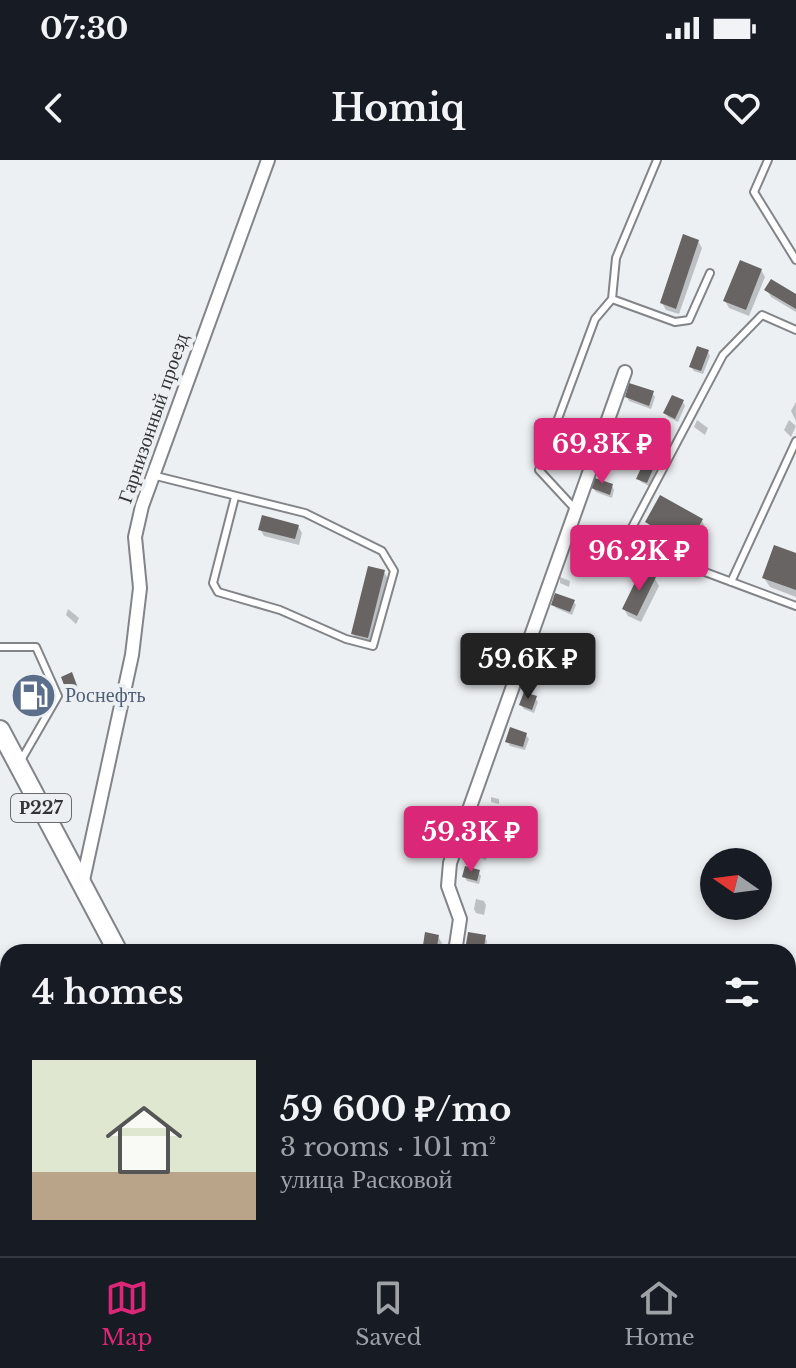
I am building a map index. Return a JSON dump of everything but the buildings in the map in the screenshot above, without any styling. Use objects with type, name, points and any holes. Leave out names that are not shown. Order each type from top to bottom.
[{"type":"main road","name":"Р227","points":[[0,730],[114,944]]},
{"type":"street","name":"Гарнизонный проезд","points":[[82,885],[132,655],[140,588],[135,537],[152,475],[268,160]]},
{"type":"street","points":[[456,944],[460,919],[448,886],[450,863],[625,372]]},
{"type":"lane","points":[[576,510],[539,470],[595,319],[612,299],[616,258],[657,160]]},
{"type":"lane","points":[[768,160],[754,192],[796,260]]},
{"type":"lane","points":[[612,299],[675,322],[689,320],[710,273]]},
{"type":"lane","points":[[796,330],[762,315],[723,355],[628,535],[646,550],[796,606]]},
{"type":"lane","points":[[731,582],[796,441]]},
{"type":"lane","points":[[152,475],[305,513],[382,551],[394,571],[373,646],[346,639],[280,610],[218,592],[213,583],[235,497]]},
{"type":"lane","points":[[0,647],[36,647],[58,696],[18,765]]},
{"type":"place","name":"Роснефть","points":[[34,695]]}]
